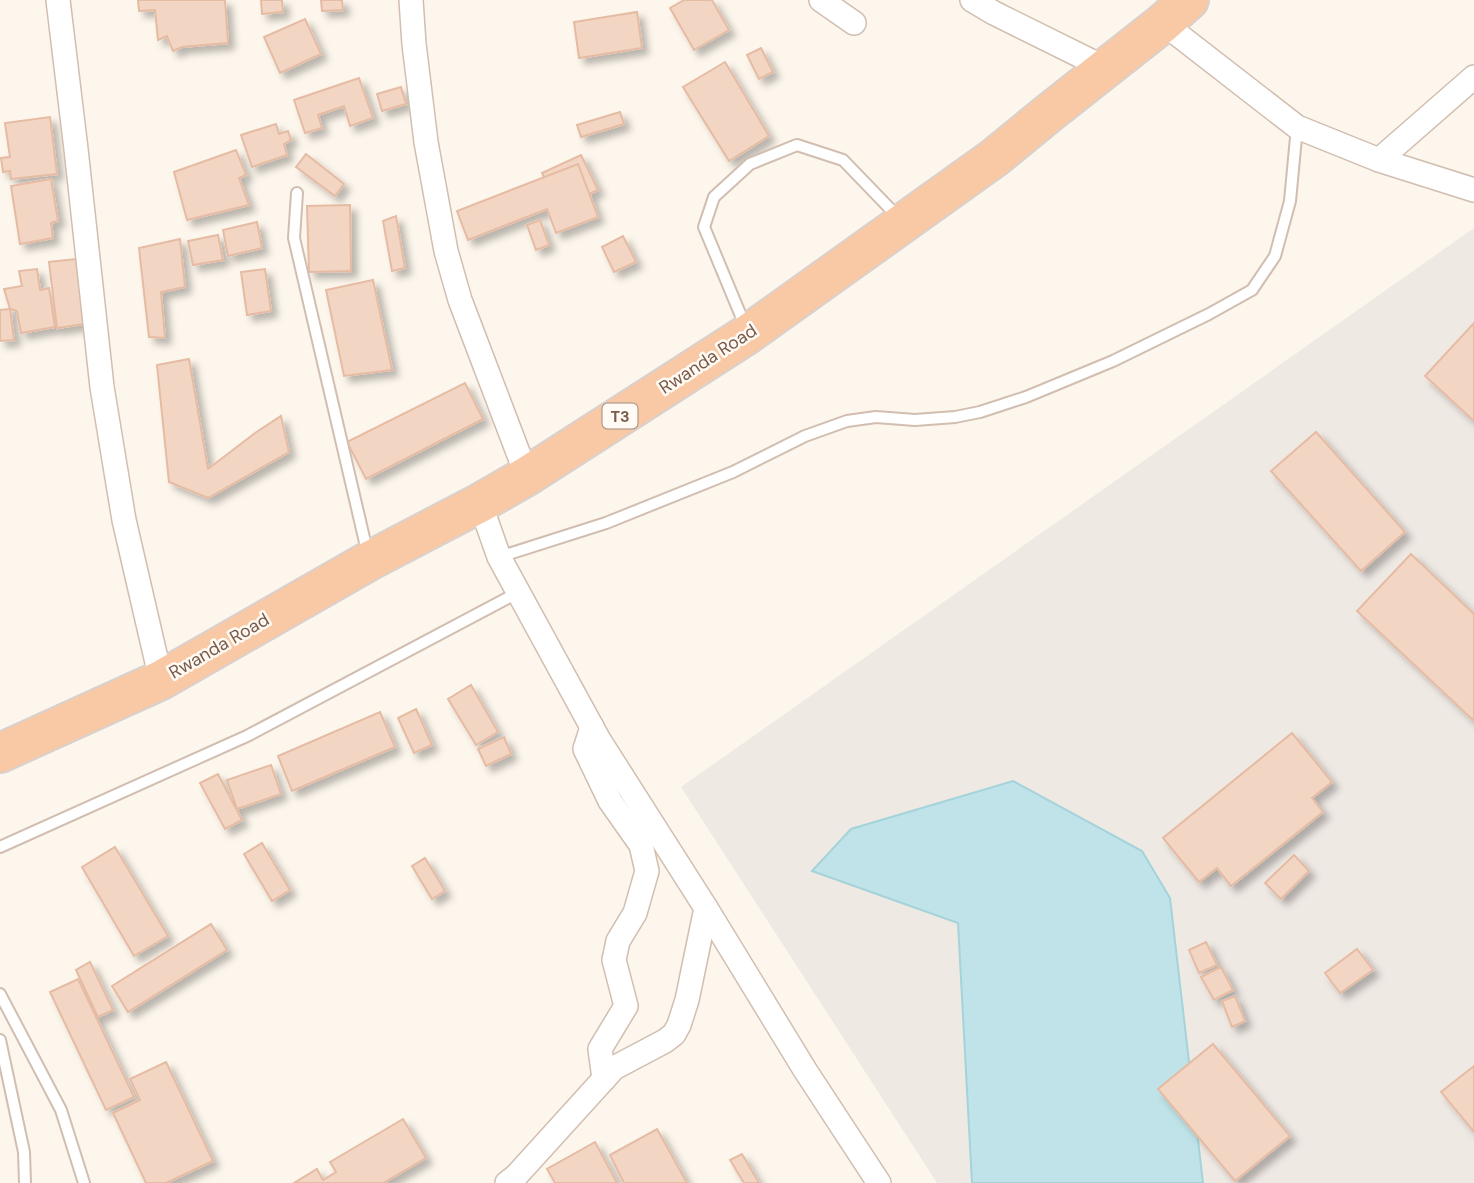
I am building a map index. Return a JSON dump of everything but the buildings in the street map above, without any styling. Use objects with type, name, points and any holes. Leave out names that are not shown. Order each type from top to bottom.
[{"type":"highway","name":"Rwanda Road","points":[[0,753],[160,680],[369,561],[527,476],[748,334],[904,223],[994,158],[1176,12]]},
{"type":"street","points":[[58,0],[102,387],[124,520],[160,680]]},
{"type":"street","points":[[411,0],[426,142],[446,251],[460,300],[527,476]]},
{"type":"street","points":[[821,0],[854,23]]},
{"type":"street","points":[[972,0],[1105,68]]},
{"type":"street","points":[[1176,12],[1297,128],[1379,160],[1474,190]]},
{"type":"street","points":[[1379,160],[1474,77]]},
{"type":"street","points":[[480,503],[499,557],[592,727],[879,1183]]},
{"type":"street","points":[[592,727],[585,748],[610,801],[641,845],[647,871],[635,913],[618,941],[614,960],[626,1006],[600,1049],[604,1079]]},
{"type":"street","points":[[507,1183],[614,1068],[674,1034],[687,1000],[706,908]]},
{"type":"lane","points":[[499,557],[606,523],[733,472],[805,436],[847,421],[955,417],[1026,397],[1113,360],[1209,314],[1252,289],[1275,256],[1290,201],[1297,128]]},
{"type":"lane","points":[[748,334],[704,227],[714,197],[750,164],[797,145],[844,160],[904,223]]},
{"type":"lane","points":[[297,193],[294,239],[369,561]]},
{"type":"lane","points":[[0,848],[247,736],[519,592]]},
{"type":"lane","points":[[0,994],[61,1110],[84,1183]]},
{"type":"lane","points":[[0,1040],[24,1152],[25,1183]]},
{"type":"shaded area","points":[[1474,228],[1474,1183],[937,1183],[681,787]]},
{"type":"water","points":[[1013,781],[1142,851],[1170,898],[1203,1183],[972,1183],[958,923],[812,871],[851,829]]}]
